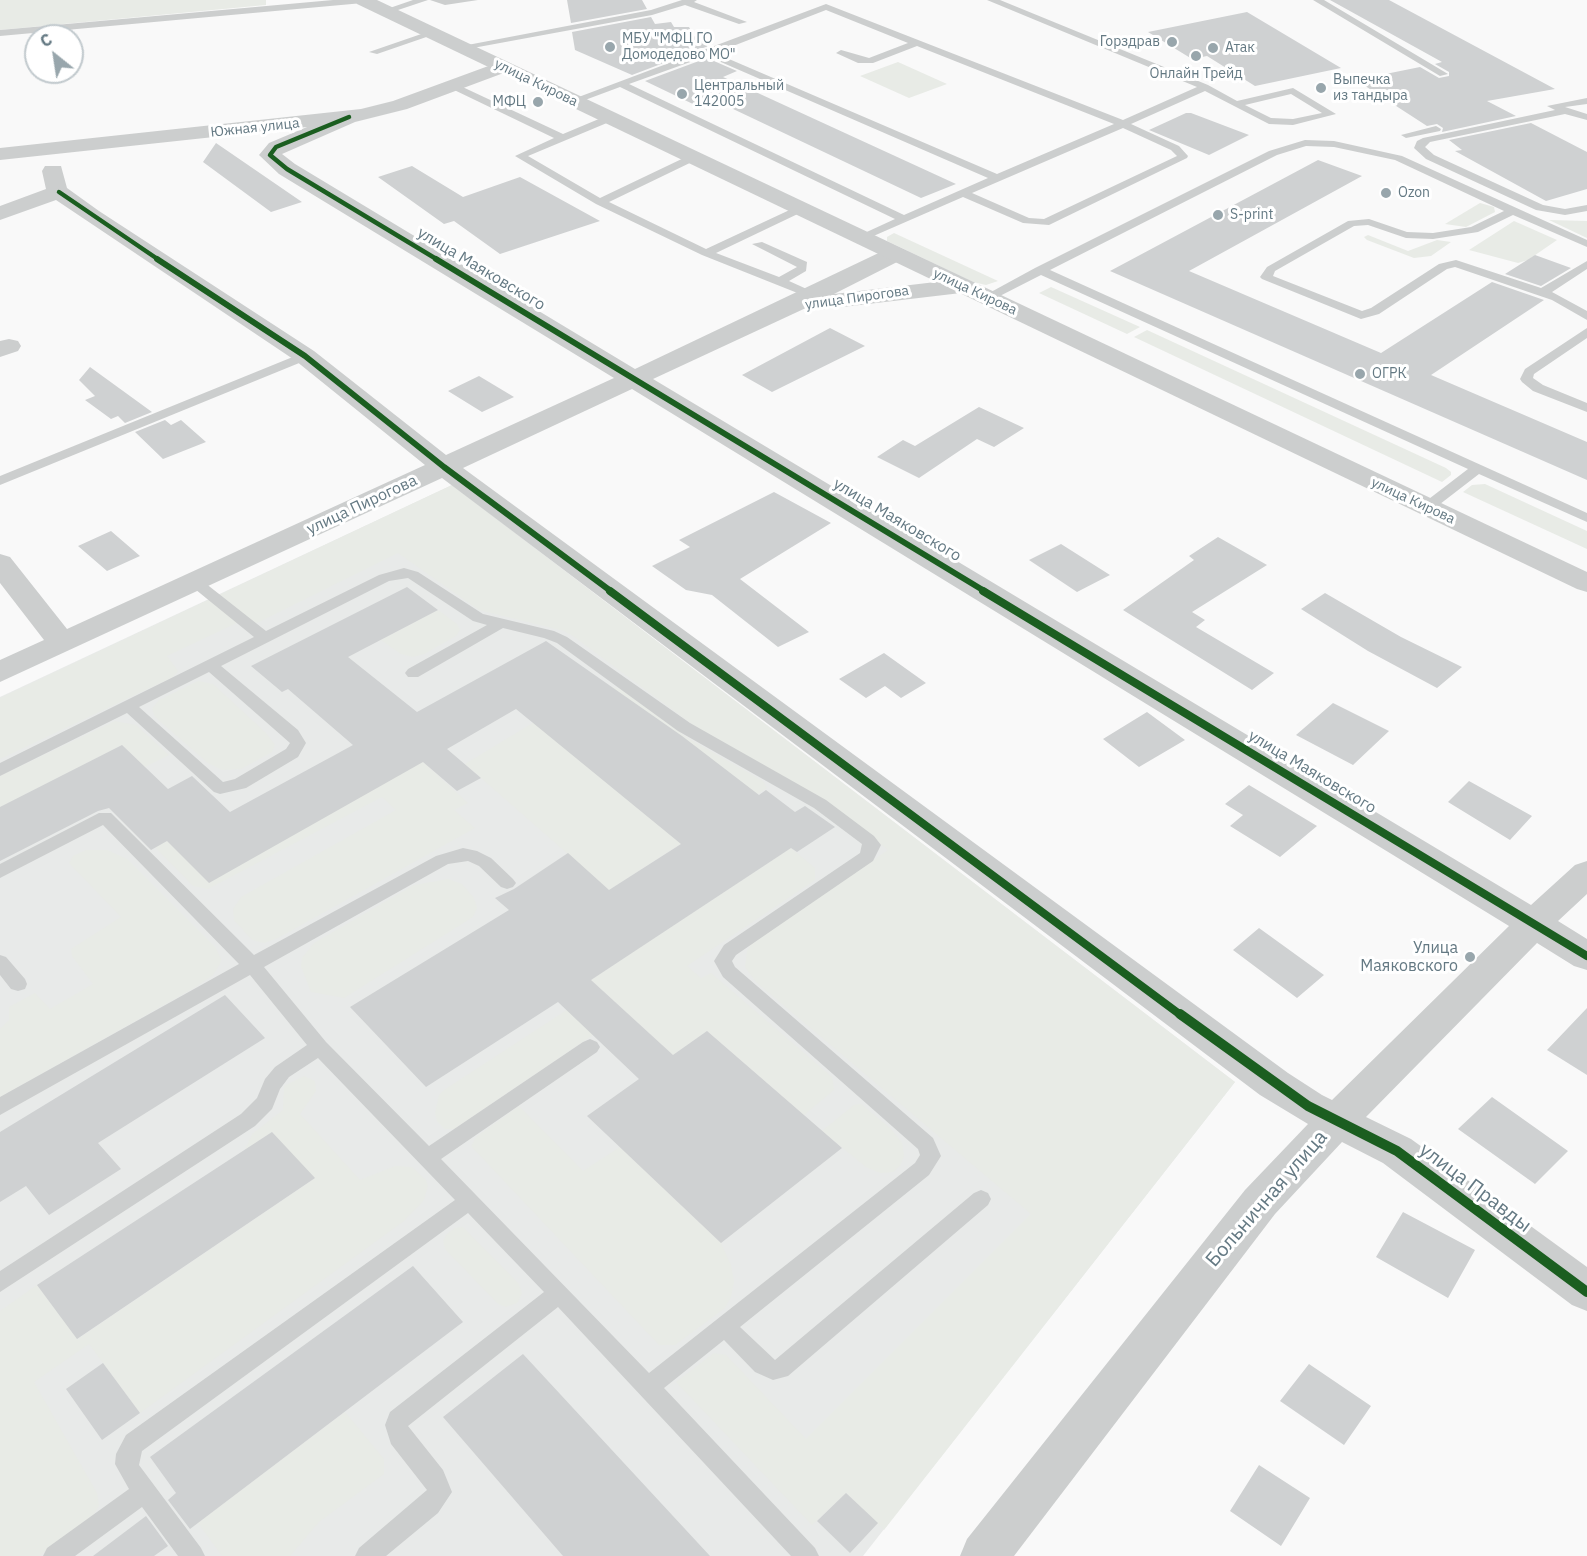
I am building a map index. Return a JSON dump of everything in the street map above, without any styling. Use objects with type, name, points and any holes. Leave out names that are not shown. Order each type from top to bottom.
[{"type":"street","name":"улица Кирова","points":[[363,0],[1587,583]]},
{"type":"street","name":"Южная улица","points":[[0,154],[349,117],[392,107],[502,67]]},
{"type":"street","name":"улица Маяковского","points":[[349,117],[276,147],[270,155],[287,169],[635,377],[1587,956]]},
{"type":"street","points":[[0,213],[59,192],[52,174],[57,149]]},
{"type":"street","name":"улица Правды","points":[[59,192],[91,216],[305,356],[444,467],[1274,1084],[1397,1151],[1587,1292]]},
{"type":"street","name":"улица Пирогова","points":[[784,294],[814,295],[895,254]]},
{"type":"street","name":"улица Пирогова","points":[[0,672],[635,377],[784,294],[961,286]]},
{"type":"street","points":[[0,563],[62,643]]},
{"type":"street","name":"Больничная улица","points":[[984,1556],[1222,1249],[1268,1194],[1337,1120],[1534,923],[1587,874]]},
{"type":"lane","points":[[0,33],[363,0]]},
{"type":"lane","points":[[386,11],[423,0]]},
{"type":"lane","points":[[435,0],[473,0]]},
{"type":"lane","points":[[573,101],[707,53],[843,0]]},
{"type":"lane","points":[[992,0],[1205,87],[1236,104],[1273,130],[1288,148]]},
{"type":"lane","points":[[1318,0],[1443,74]]},
{"type":"lane","points":[[462,47],[652,12],[689,1],[742,22]]},
{"type":"lane","points":[[826,7],[1123,124],[1175,148],[1183,156],[1045,223],[1027,220],[963,193]]},
{"type":"lane","points":[[374,52],[433,33]]},
{"type":"lane","points":[[841,53],[861,61],[870,61],[919,42]]},
{"type":"lane","points":[[707,53],[997,178]]},
{"type":"lane","points":[[621,84],[903,219]]},
{"type":"lane","points":[[451,85],[562,138]]},
{"type":"lane","points":[[862,238],[1205,87]]},
{"type":"lane","points":[[1236,104],[1293,91],[1331,114],[1293,122],[1273,130]]},
{"type":"lane","points":[[1587,101],[1427,140],[1421,142],[1419,148],[1430,157],[1540,208],[1565,212],[1587,207]]},
{"type":"lane","points":[[1406,135],[1560,109],[1587,117]]},
{"type":"lane","points":[[610,118],[520,156],[600,202],[784,294],[802,269],[803,264],[758,244]]},
{"type":"lane","points":[[986,297],[1288,148],[1323,143],[1386,154],[1422,167],[1587,244]]},
{"type":"lane","points":[[600,202],[692,158]]},
{"type":"lane","points":[[706,253],[800,209]]},
{"type":"lane","points":[[1514,210],[1474,230],[1433,236],[1415,237],[1369,222],[1352,223],[1271,269],[1266,277],[1361,315],[1375,311],[1451,263],[1467,266],[1543,292],[1575,307],[1587,316]]},
{"type":"lane","points":[[1543,292],[1587,264]]},
{"type":"lane","points":[[1039,270],[1587,518]]},
{"type":"lane","points":[[1587,332],[1529,372],[1526,379],[1538,388],[1587,408]]},
{"type":"lane","points":[[0,481],[305,356]]},
{"type":"lane","points":[[1426,508],[1477,469]]},
{"type":"lane","points":[[0,770],[384,578],[404,572],[417,577],[468,614],[500,624],[549,634],[562,640],[684,727],[820,804],[872,845],[867,856],[730,950],[723,961],[729,972],[926,1144],[930,1156],[922,1168],[648,1387]]},
{"type":"lane","points":[[195,582],[266,638]]},
{"type":"lane","points":[[413,673],[500,624]]},
{"type":"lane","points":[[129,706],[220,788],[240,784],[292,753],[298,743],[292,734],[210,665]]},
{"type":"lane","points":[[0,872],[105,817],[252,965],[319,1047],[559,1293],[800,1554]]},
{"type":"lane","points":[[0,1107],[387,889],[454,856],[463,854],[478,858],[507,883]]},
{"type":"lane","points":[[0,962],[18,984]]},
{"type":"lane","points":[[0,1282],[248,1120],[265,1103],[272,1085],[282,1072],[319,1047]]},
{"type":"lane","points":[[427,1158],[590,1047]]},
{"type":"lane","points":[[725,1326],[763,1365],[773,1370],[780,1369],[981,1199]]},
{"type":"lane","points":[[193,1556],[127,1464],[128,1454],[134,1443],[469,1201]]},
{"type":"lane","points":[[367,1556],[430,1505],[440,1492],[435,1478],[399,1436],[396,1425],[398,1420],[559,1293]]},
{"type":"lane","points":[[55,1556],[145,1491]]},
{"type":"shaded area","points":[[0,0],[266,0],[266,5],[64,24],[24,24],[24,28],[0,30]]},
{"type":"shaded area","points":[[898,62],[947,84],[909,98],[860,76]]},
{"type":"shaded area","points":[[1480,203],[1494,207],[1495,212],[1466,227],[1445,224]]},
{"type":"shaded area","points":[[1549,220],[1587,221],[1587,238]]},
{"type":"shaded area","points":[[1514,221],[1557,240],[1528,260],[1518,263],[1469,250]]},
{"type":"shaded area","points":[[894,233],[998,281],[986,285],[973,282],[887,241],[887,237]]},
{"type":"shaded area","points":[[1368,235],[1408,251],[1437,240],[1451,242],[1431,256],[1414,258],[1367,240],[1364,237]]},
{"type":"shaded area","points":[[1051,287],[1140,327],[1127,334],[1039,293]]},
{"type":"shaded area","points":[[1147,330],[1446,468],[1451,475],[1442,482],[1134,337]]},
{"type":"shaded area","points":[[1485,484],[1587,531],[1587,549],[1463,492],[1472,485]]},
{"type":"shaded area","points":[[452,485],[1235,1082],[863,1556],[0,1556],[0,697]]},
{"type":"shaded area","points":[[452,485],[1235,1082],[884,1530],[846,1493],[812,1525],[676,1382],[714,1353],[726,1355],[806,1439],[1031,1214],[756,982],[745,967],[747,951],[752,943],[888,850],[825,800],[708,736],[573,636],[564,631],[479,610],[398,553],[251,626],[243,620],[167,656],[178,671],[173,677],[0,759],[0,698]]},
{"type":"shaded area","points":[[438,610],[457,624],[460,630],[456,636],[424,654],[413,657],[401,654],[381,640]]},
{"type":"shaded area","points":[[198,681],[213,684],[266,733],[275,745],[272,752],[241,769],[222,770],[208,763],[155,717],[152,709],[159,700]]},
{"type":"shaded area","points":[[606,686],[621,689],[686,737],[763,781],[767,788],[609,890],[465,764],[569,701]]},
{"type":"shaded area","points":[[115,721],[136,725],[169,755],[145,767],[122,745],[0,807],[0,776]]},
{"type":"shaded area","points":[[423,762],[468,803],[454,810],[475,828],[278,938],[264,943],[252,940],[234,920],[233,909],[241,897],[396,810],[382,797],[208,889],[193,886],[155,847],[167,841]]},
{"type":"shaded area","points":[[791,848],[815,868],[815,880],[687,966],[701,978],[711,973],[832,1077],[834,1090],[804,1115],[707,1031],[673,1055],[591,980]]},
{"type":"shaded area","points":[[86,850],[107,850],[127,859],[216,948],[221,959],[220,964],[213,975],[196,987],[0,1097],[0,1029],[9,1020],[9,1007],[35,993],[50,1009],[93,984],[72,956],[71,949],[121,917],[69,863],[73,856]]},
{"type":"shaded area","points":[[448,879],[462,884],[474,898],[477,908],[473,917],[344,998],[311,992],[301,966],[302,958],[314,943],[414,885]]},
{"type":"shaded area","points":[[582,1000],[593,1035],[454,1129],[445,1129],[437,1121],[435,1113],[439,1095],[444,1090]]},
{"type":"shaded area","points":[[304,1076],[315,1081],[316,1091],[300,1114],[360,1180],[395,1166],[412,1167],[426,1180],[428,1186],[424,1200],[404,1221],[140,1413],[89,1344],[34,1382],[97,1493],[99,1506],[94,1514],[39,1556],[0,1556],[0,1311],[37,1285],[78,1339],[314,1179],[272,1132],[245,1150],[252,1134],[283,1110],[284,1086]]},
{"type":"shaded area","points":[[861,1104],[890,1128],[902,1143],[904,1156],[894,1172],[880,1173],[866,1167],[822,1131],[854,1105]]},
{"type":"shaded area","points":[[519,1106],[583,1171],[620,1147],[721,1243],[731,1265],[734,1282],[731,1297],[725,1308],[675,1345],[659,1345],[471,1146],[476,1137]]},
{"type":"shaded area","points":[[463,1227],[519,1284],[522,1294],[517,1303],[506,1307],[498,1304],[445,1249],[443,1241],[447,1234],[455,1228]]},
{"type":"shaded area","points":[[345,1412],[384,1459],[384,1474],[319,1522],[290,1556],[222,1556],[198,1523]]},
{"type":"building","points":[[567,0],[642,0],[647,9],[571,23]]},
{"type":"building","points":[[1330,0],[1389,0],[1555,89],[1487,101],[1516,116],[1442,132],[1443,128],[1437,124],[1427,126],[1356,80],[1420,67],[1439,78],[1449,76],[1449,72],[1435,64],[1442,62]]},
{"type":"building","points":[[1247,12],[1341,68],[1255,86],[1207,56],[1192,59],[1148,32]]},
{"type":"building","points":[[651,17],[655,24],[671,22],[674,27],[689,27],[696,39],[711,45],[632,75],[575,50],[572,32]]},
{"type":"building","points":[[707,58],[737,71],[723,77],[956,184],[921,198],[712,99],[695,105],[645,81]]},
{"type":"building","points":[[1186,113],[1249,135],[1209,155],[1149,130]]},
{"type":"building","points":[[1531,123],[1587,152],[1587,189],[1546,201],[1455,151],[1462,150],[1449,140]]},
{"type":"building","points":[[216,143],[302,202],[271,212],[203,162]]},
{"type":"building","points":[[1318,160],[1362,176],[1189,271],[1381,353],[1492,282],[1544,300],[1431,375],[1587,442],[1587,480],[1110,271]]},
{"type":"building","points":[[412,166],[463,197],[520,177],[600,221],[500,254],[454,221],[444,224],[378,177]]},
{"type":"building","points":[[1535,255],[1571,268],[1541,286],[1505,274]]},
{"type":"building","points":[[830,328],[865,346],[772,392],[742,375]]},
{"type":"building","points":[[90,367],[152,412],[125,423],[118,416],[111,419],[85,400],[95,396],[79,380]]},
{"type":"building","points":[[479,376],[514,397],[482,412],[448,391]]},
{"type":"building","points":[[979,407],[1024,428],[994,447],[977,439],[919,478],[877,457],[903,440],[915,446]]},
{"type":"building","points":[[165,420],[171,425],[181,420],[206,442],[163,459],[135,432]]},
{"type":"building","points":[[774,492],[831,523],[740,579],[809,632],[778,647],[712,595],[686,590],[652,566],[690,547],[679,540]]},
{"type":"building","points":[[111,531],[140,556],[107,571],[78,546]]},
{"type":"building","points":[[1218,537],[1267,565],[1192,612],[1205,620],[1196,627],[1274,673],[1252,690],[1123,610],[1194,560],[1189,556]]},
{"type":"building","points":[[1061,544],[1110,575],[1077,592],[1029,560]]},
{"type":"building","points":[[407,587],[438,610],[348,657],[417,712],[546,641],[682,736],[759,795],[766,790],[795,812],[805,806],[835,827],[797,852],[791,848],[591,980],[673,1055],[707,1031],[842,1148],[721,1243],[587,1116],[639,1079],[558,1002],[426,1087],[350,1007],[509,910],[495,898],[514,889],[568,853],[609,890],[681,844],[516,709],[447,749],[481,778],[457,791],[423,762],[209,883],[167,841],[151,850],[109,808],[98,811],[0,861],[0,807],[122,745],[168,789],[192,776],[230,812],[353,745],[288,689],[282,692],[251,666]]},
{"type":"building","points":[[1325,593],[1401,637],[1462,667],[1437,688],[1368,651],[1301,609]]},
{"type":"building","points":[[884,653],[926,683],[901,698],[885,686],[866,698],[839,679]]},
{"type":"building","points":[[1333,703],[1389,731],[1353,765],[1296,735]]},
{"type":"building","points":[[1147,712],[1185,740],[1139,767],[1103,739]]},
{"type":"building","points":[[1469,781],[1532,816],[1510,840],[1448,802]]},
{"type":"building","points":[[1249,785],[1317,826],[1280,857],[1230,826],[1243,815],[1225,804]]},
{"type":"building","points":[[1259,928],[1324,975],[1297,998],[1233,950]]},
{"type":"building","points":[[225,995],[265,1038],[98,1143],[121,1169],[49,1215],[26,1186],[0,1202],[0,1132]]},
{"type":"building","points":[[1587,1008],[1587,1075],[1547,1050]]},
{"type":"building","points":[[1492,1097],[1568,1151],[1535,1184],[1458,1129]]},
{"type":"building","points":[[272,1132],[315,1178],[77,1339],[37,1285]]},
{"type":"building","points":[[1403,1212],[1475,1250],[1448,1298],[1376,1257]]},
{"type":"building","points":[[413,1266],[463,1322],[190,1529],[168,1500],[176,1493],[150,1457]]},
{"type":"building","points":[[523,1354],[710,1556],[563,1556],[443,1417]]},
{"type":"building","points":[[103,1363],[140,1413],[102,1440],[66,1389]]},
{"type":"building","points":[[1309,1364],[1371,1406],[1344,1445],[1280,1401]]},
{"type":"building","points":[[1259,1465],[1310,1498],[1281,1546],[1230,1511]]},
{"type":"building","points":[[846,1493],[878,1523],[850,1553],[817,1521]]},
{"type":"building","points":[[146,1516],[168,1546],[154,1556],[93,1556]]},
{"type":"cycle path","points":[[349,117],[276,147],[270,155],[287,169],[1587,956]]},
{"type":"cycle path","points":[[59,192],[91,216],[305,356],[444,467],[1274,1084],[1308,1106],[1397,1151],[1587,1292]]},
{"type":"place","name":"Горздрав","points":[[1172,42]]},
{"type":"place","name":"МБУ \"МФЦ ГО Домодедово МО\"","points":[[610,47]]},
{"type":"place","name":"Атак","points":[[1213,48]]},
{"type":"place","name":"Онлайн Трейд","points":[[1196,56]]},
{"type":"place","name":"Выпечка из тандыра","points":[[1321,88]]},
{"type":"place","name":"Центральный 142005","points":[[682,94]]},
{"type":"place","name":"МФЦ","points":[[538,102]]},
{"type":"place","name":"Ozon","points":[[1386,193]]},
{"type":"place","name":"S-print","points":[[1218,215]]},
{"type":"place","name":"ОГРК","points":[[1360,374]]},
{"type":"place","name":"Улица Маяковского","points":[[1470,957]]}]
